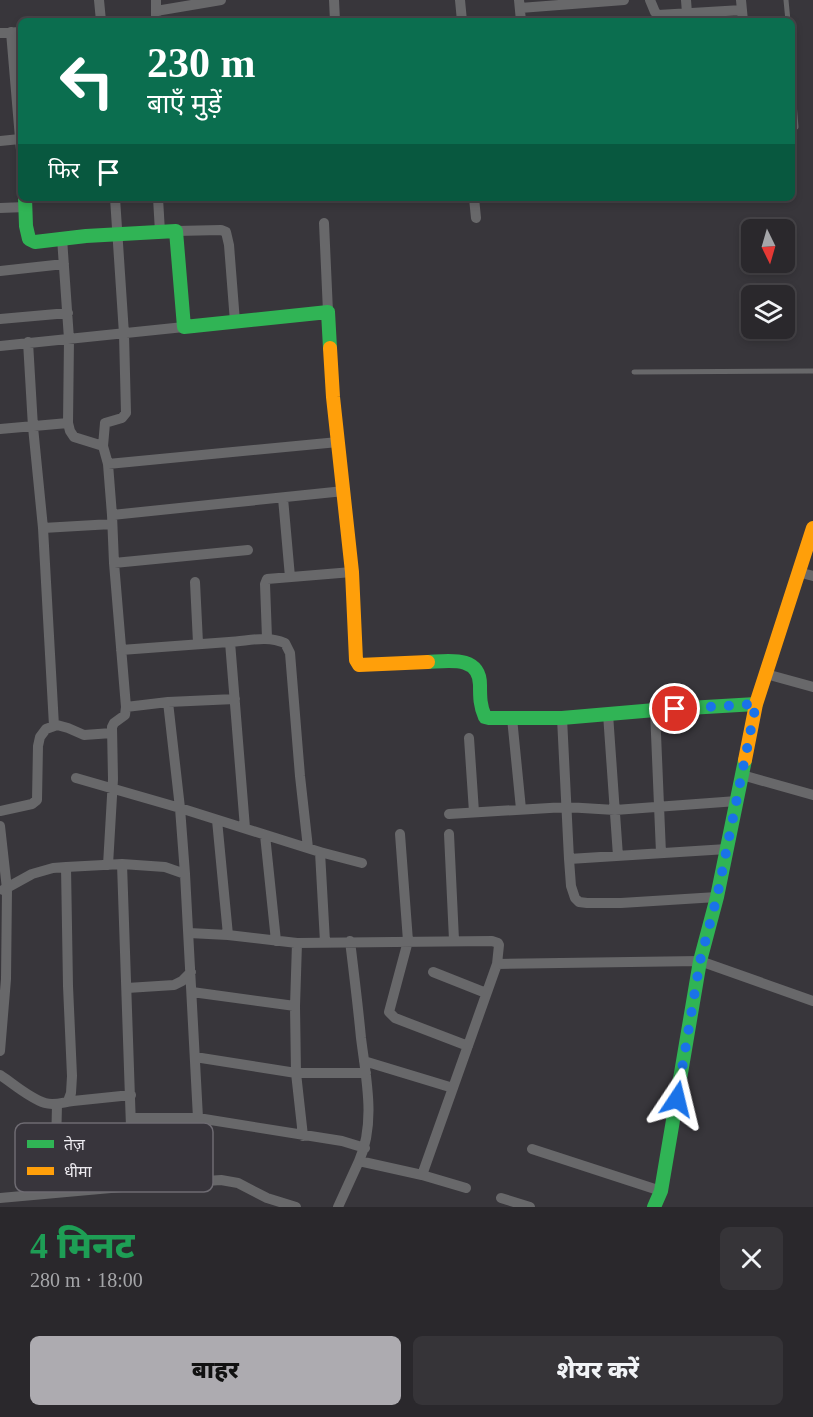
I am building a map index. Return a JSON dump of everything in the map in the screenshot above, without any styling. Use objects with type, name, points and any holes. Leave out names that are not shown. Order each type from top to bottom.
[{"type":"street","points":[[99,0],[101,18]]},
{"type":"street","points":[[156,11],[220,0]]},
{"type":"street","points":[[334,0],[335,18]]},
{"type":"street","points":[[460,0],[462,18]]},
{"type":"street","points":[[520,4],[624,0]]},
{"type":"street","points":[[650,0],[658,15],[742,10]]},
{"type":"street","points":[[686,0],[687,13]]},
{"type":"street","points":[[11,32],[18,111]]},
{"type":"street","points":[[0,141],[18,144]]},
{"type":"street","points":[[108,865],[112,789],[112,725],[125,715],[126,707],[108,464],[104,446],[105,423],[122,418],[126,413],[124,334],[114,201]]},
{"type":"street","points":[[158,201],[160,232]]},
{"type":"street","points":[[474,201],[476,218]]},
{"type":"street","points":[[0,208],[25,202],[28,238],[37,242],[118,234],[221,230],[226,232],[235,322]]},
{"type":"street","points":[[324,223],[333,397],[352,572],[358,664],[468,663],[476,668],[479,674],[480,704],[483,714],[489,718],[562,718],[756,704]]},
{"type":"street","points":[[176,231],[184,327]]},
{"type":"street","points":[[62,238],[69,339],[68,423],[74,437],[104,446]]},
{"type":"street","points":[[0,271],[63,264]]},
{"type":"street","points":[[0,346],[328,312]]},
{"type":"street","points":[[0,319],[68,313]]},
{"type":"street","points":[[28,342],[33,427],[43,528],[54,726]]},
{"type":"street","points":[[0,429],[68,423]]},
{"type":"street","points":[[108,464],[338,442]]},
{"type":"street","points":[[43,528],[344,491]]},
{"type":"street","points":[[282,498],[290,577]]},
{"type":"street","points":[[654,1207],[661,1191],[700,961],[717,897],[756,704],[813,528]]},
{"type":"street","points":[[114,563],[248,550]]},
{"type":"street","points":[[267,638],[265,582],[271,578],[352,572]]},
{"type":"street","points":[[798,572],[813,576]]},
{"type":"street","points":[[195,582],[198,643]]},
{"type":"street","points":[[121,650],[267,638],[285,644],[290,653],[308,848]]},
{"type":"street","points":[[230,642],[244,828]]},
{"type":"street","points":[[766,674],[813,687]]},
{"type":"street","points":[[126,707],[168,702],[235,699]]},
{"type":"street","points":[[168,702],[185,874],[198,1118]]},
{"type":"street","points":[[655,710],[661,853]]},
{"type":"street","points":[[608,714],[618,856]]},
{"type":"street","points":[[512,718],[521,810]]},
{"type":"street","points":[[562,718],[569,860],[575,898],[579,902],[621,903],[717,897]]},
{"type":"street","points":[[0,811],[32,804],[37,800],[38,746],[40,737],[46,729],[54,726],[68,728],[84,735],[112,733]]},
{"type":"street","points":[[469,738],[474,812]]},
{"type":"street","points":[[742,775],[813,795]]},
{"type":"street","points":[[75,778],[362,863]]},
{"type":"street","points":[[449,814],[566,807],[615,810],[737,801]]},
{"type":"street","points":[[217,820],[228,935]]},
{"type":"street","points":[[0,826],[6,979],[0,1051]]},
{"type":"street","points":[[400,834],[408,941],[389,1012],[395,1018],[468,1046]]},
{"type":"street","points":[[449,834],[454,940]]},
{"type":"street","points":[[265,835],[276,941]]},
{"type":"street","points":[[569,860],[727,849]]},
{"type":"street","points":[[320,852],[326,942]]},
{"type":"street","points":[[3,890],[32,874],[53,868],[122,864],[165,867],[185,874]]},
{"type":"street","points":[[122,864],[132,1123]]},
{"type":"street","points":[[61,1123],[63,1103],[71,1093],[72,1076],[66,867]]},
{"type":"street","points":[[189,933],[297,943],[454,940],[492,940],[498,943],[497,964],[422,1175]]},
{"type":"street","points":[[338,1207],[365,1148],[369,1114],[350,941]]},
{"type":"street","points":[[297,943],[296,1072],[303,1136]]},
{"type":"street","points":[[497,964],[700,961],[813,1001]]},
{"type":"street","points":[[127,988],[174,985],[191,972]]},
{"type":"street","points":[[433,972],[486,993]]},
{"type":"street","points":[[192,992],[295,1006]]},
{"type":"street","points":[[195,1057],[296,1072],[366,1073]]},
{"type":"street","points":[[364,1061],[453,1088]]},
{"type":"street","points":[[0,1075],[42,1102],[63,1103],[130,1095]]},
{"type":"street","points":[[132,1118],[198,1118],[342,1142],[365,1148]]},
{"type":"street","points":[[532,1149],[661,1191]]},
{"type":"street","points":[[359,1161],[422,1175],[466,1188]]},
{"type":"street","points":[[213,1181],[238,1183],[267,1198],[296,1207]]},
{"type":"street","points":[[0,1198],[66,1192]]},
{"type":"street","points":[[501,1198],[530,1207]]},
{"type":"lane","points":[[786,0],[788,18]]},
{"type":"lane","points":[[795,115],[796,127]]},
{"type":"lane","points":[[634,372],[813,371]]},
{"type":"traffic: fast","points":[[25,201],[29,239],[35,242],[86,236],[176,231],[184,327],[328,312],[330,348]]},
{"type":"traffic: fast","points":[[428,662],[461,662],[475,669],[479,675],[482,709],[485,717],[489,718],[562,718],[756,704]]},
{"type":"traffic: fast","points":[[654,1207],[661,1191],[700,961],[717,897],[745,760]]},
{"type":"traffic: slow","points":[[330,348],[333,397],[352,572],[356,660],[359,665],[428,662]]},
{"type":"traffic: slow","points":[[745,760],[756,704],[813,528]]},
{"type":"route","points":[[675,709],[756,704],[717,897],[700,961],[677,1099]]}]
